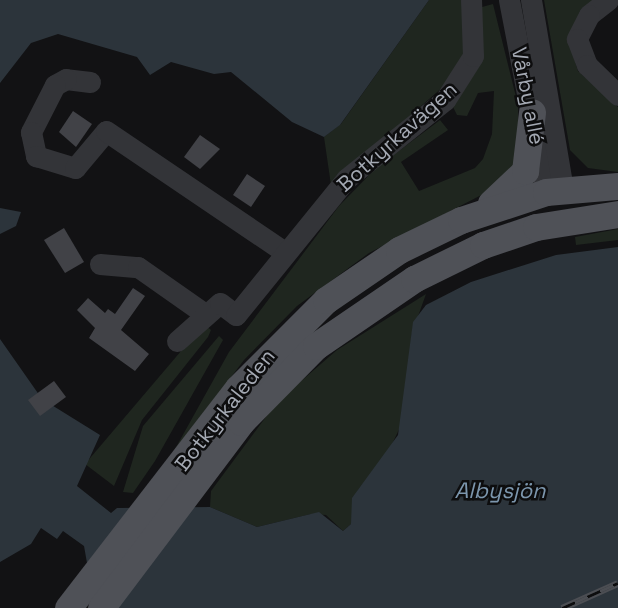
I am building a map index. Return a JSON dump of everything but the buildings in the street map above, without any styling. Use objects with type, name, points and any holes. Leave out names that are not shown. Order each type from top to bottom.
[{"type":"main road","points":[[473,216],[521,177],[531,111]]},
{"type":"main road","name":"Botkyrkaleden","points":[[101,608],[182,483],[248,375],[307,316],[399,250],[473,216],[554,191],[618,186]]},
{"type":"main road","points":[[554,191],[559,222]]},
{"type":"main road","name":"Botkyrkaleden","points":[[68,608],[257,403],[316,346],[432,268],[502,237],[559,222],[618,214]]},
{"type":"street","name":"Botkyrkavägen","points":[[205,314],[220,303],[236,315],[346,179],[445,100],[465,76],[474,56],[471,0]]},
{"type":"street","name":"Vårby allé","points":[[509,0],[531,111],[554,191]]},
{"type":"street","name":"Vårby allé","points":[[531,0],[554,191]]},
{"type":"street","points":[[608,0],[589,15],[577,39],[587,65],[618,95]]},
{"type":"street","points":[[90,82],[66,79],[55,85],[31,132],[36,156],[75,168],[106,131],[286,253]]},
{"type":"street","points":[[100,264],[138,267],[205,314],[177,340]]},
{"type":"shaded area","points":[[429,0],[463,0],[464,55],[452,79],[331,185],[324,137],[341,124]]},
{"type":"shaded area","points":[[544,0],[597,0],[576,21],[569,42],[578,71],[618,107],[618,172],[588,168],[570,150]]},
{"type":"shaded area","points":[[493,4],[518,105],[518,160],[495,188],[369,253],[297,306],[244,360],[170,458],[229,352],[339,206],[375,169],[440,120],[448,130],[401,162],[419,191],[475,168],[483,159],[492,134],[494,91],[478,93],[467,116],[457,115],[453,107],[482,62],[482,7]]},
{"type":"shaded area","points":[[618,229],[618,240],[576,245],[575,237]]},
{"type":"shaded area","points":[[426,294],[412,333],[403,421],[385,459],[358,490],[351,524],[343,531],[326,515],[311,514],[257,527],[210,507],[211,491],[277,402],[337,350]]},
{"type":"shaded area","points":[[204,324],[211,330],[208,337],[142,420],[114,486],[85,464]]},
{"type":"shaded area","points":[[219,336],[223,340],[155,461],[133,493],[123,492],[143,426]]},
{"type":"water","points":[[0,0],[429,0],[340,125],[324,137],[292,122],[231,72],[214,74],[171,62],[150,75],[137,57],[58,34],[31,43],[0,83]]},
{"type":"water","points":[[0,208],[21,212],[16,226],[0,234]]},
{"type":"water","name":"Albysjön","points":[[618,247],[618,608],[95,608],[84,546],[63,531],[57,539],[41,528],[31,544],[0,562],[0,339],[42,399],[100,435],[77,486],[111,513],[117,508],[210,507],[257,527],[319,512],[343,531],[351,524],[352,498],[398,435],[413,322],[426,305],[471,282],[556,255]]},
{"type":"railway","points":[[562,608],[618,583]]}]
